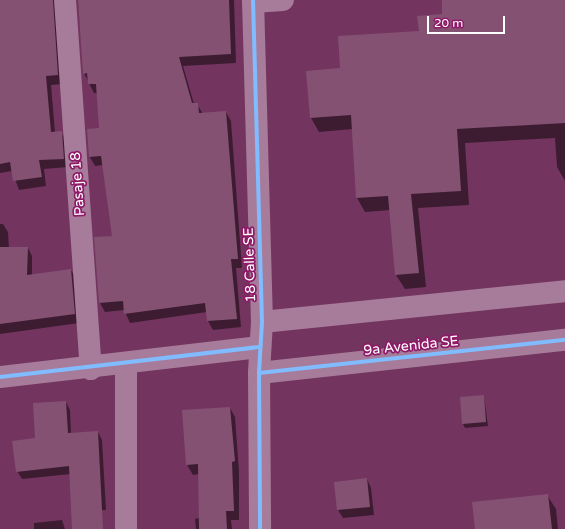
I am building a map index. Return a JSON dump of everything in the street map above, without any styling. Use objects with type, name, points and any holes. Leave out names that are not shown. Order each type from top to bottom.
[{"type":"street","name":"Pasaje 18","points":[[65,0],[91,369]]},
{"type":"street","points":[[253,1],[283,0]]},
{"type":"street","name":"18 Calle SE","points":[[253,1],[262,322],[258,373],[260,529]]},
{"type":"street","points":[[262,322],[565,291]]},
{"type":"street","name":"9a Avenida SE","points":[[258,373],[565,340]]},
{"type":"street","points":[[0,377],[91,369],[260,347]]},
{"type":"street","points":[[126,364],[126,529]]},
{"type":"building","points":[[0,0],[53,0],[58,75],[46,76],[51,132],[62,131],[64,159],[39,160],[42,177],[13,181],[10,162],[0,164]]},
{"type":"building","points":[[78,0],[229,0],[231,54],[179,57],[192,103],[198,103],[199,113],[226,111],[238,259],[231,259],[237,319],[207,321],[205,303],[124,314],[123,301],[99,303],[94,237],[112,236],[101,156],[89,157],[87,129],[99,128],[96,84],[88,84],[87,73],[83,74]]},
{"type":"building","points":[[442,0],[565,0],[565,123],[457,129],[461,191],[411,194],[419,273],[395,275],[388,196],[356,198],[351,115],[310,118],[306,71],[340,68],[338,36],[419,31],[417,16],[442,14]]},
{"type":"building","points":[[0,247],[28,247],[27,275],[71,269],[75,314],[0,324]]},
{"type":"building","points":[[484,395],[486,422],[462,424],[460,397]]},
{"type":"building","points":[[66,401],[68,433],[98,431],[103,529],[72,529],[69,466],[16,472],[12,441],[35,438],[33,403]]},
{"type":"building","points":[[230,407],[235,461],[232,462],[234,511],[226,511],[227,529],[199,529],[198,464],[186,465],[182,410]]},
{"type":"building","points":[[367,478],[370,507],[337,510],[334,482]]},
{"type":"building","points":[[548,494],[552,529],[475,529],[472,502]]},
{"type":"cycle path","points":[[253,0],[262,322],[259,373],[260,529]]},
{"type":"cycle path","points":[[259,373],[565,340]]},
{"type":"cycle path","points":[[0,377],[260,347]]}]
